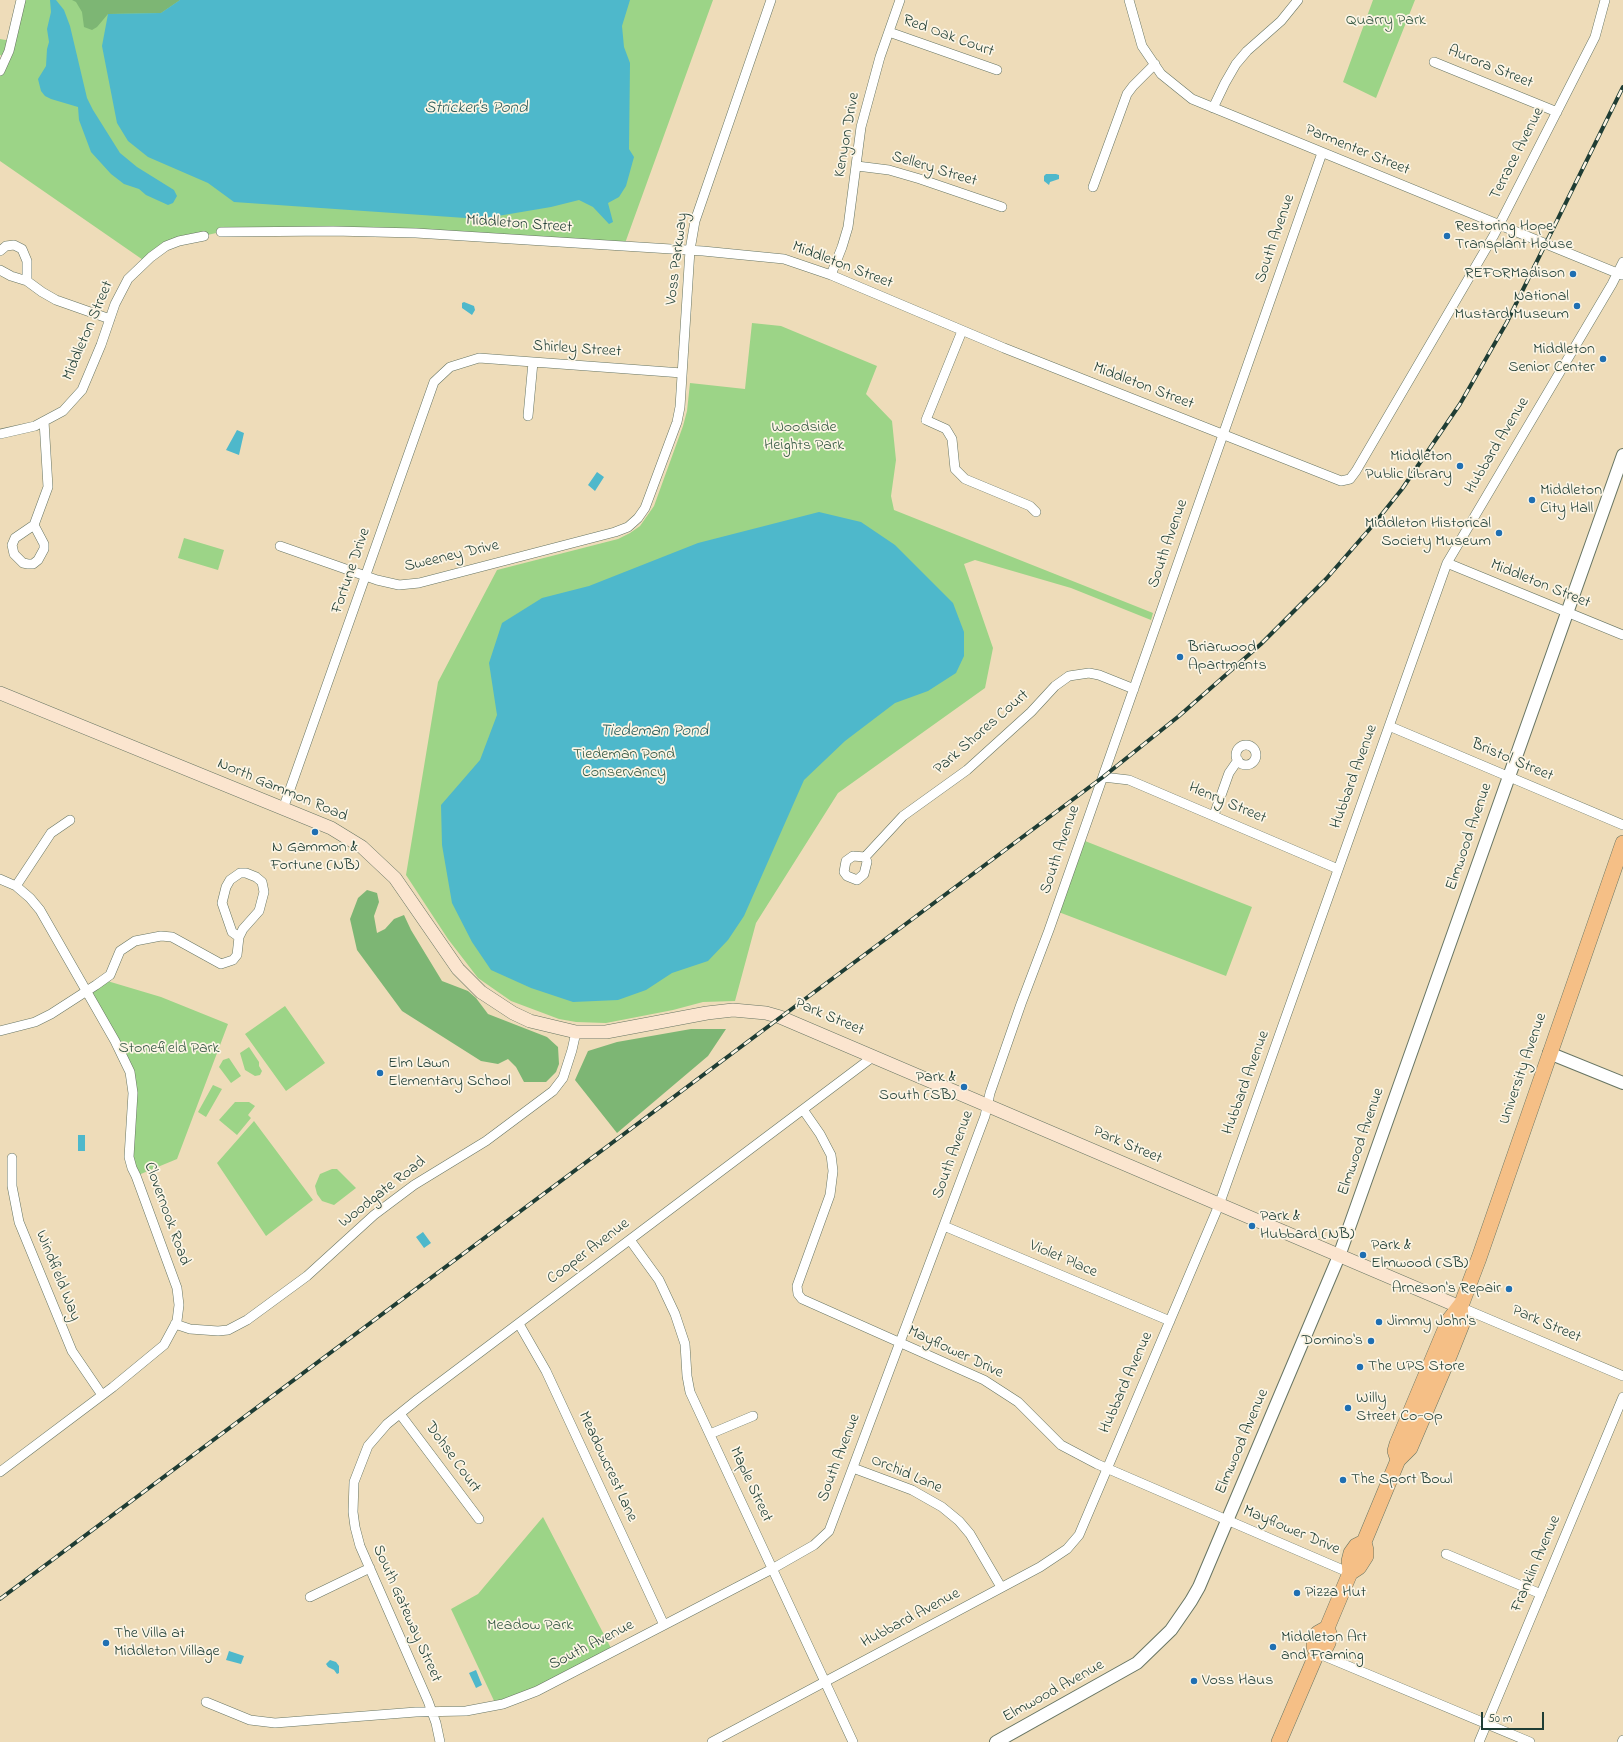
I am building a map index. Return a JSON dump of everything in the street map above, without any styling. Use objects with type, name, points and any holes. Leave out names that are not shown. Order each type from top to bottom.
[{"type":"main road","name":"North Gammon Road","points":[[0,693],[331,828],[369,853],[395,878],[458,969],[481,992],[513,1013],[530,1021],[576,1032],[606,1032]]},
{"type":"main road","name":"University Avenue","points":[[1279,1742],[1317,1653],[1314,1647],[1314,1641],[1318,1634],[1327,1628],[1350,1573],[1349,1561],[1351,1553],[1356,1546],[1364,1542],[1398,1460],[1410,1448],[1462,1324],[1460,1307],[1481,1252],[1623,843]]},
{"type":"main road","name":"Park Street","points":[[606,1032],[707,1013],[732,1010],[748,1010],[786,1019],[988,1104],[1219,1205],[1460,1307]]},
{"type":"street","points":[[0,71],[9,51],[21,0]]},
{"type":"street","name":"Voss Parkway","points":[[633,524],[645,508],[677,422],[680,407],[690,250],[700,205],[771,0]]},
{"type":"street","name":"Kenyon Drive","points":[[831,275],[848,227],[861,127],[880,57],[900,0]]},
{"type":"street","name":"Parmenter Street","points":[[1129,0],[1142,46],[1161,74],[1192,99],[1620,275]]},
{"type":"street","points":[[1213,108],[1225,83],[1236,64],[1246,51],[1281,21],[1298,0]]},
{"type":"street","name":"Terrace Avenue","points":[[1347,480],[1350,479],[1356,471],[1414,375],[1499,225],[1595,37],[1605,0]]},
{"type":"street","name":"Red Oak Court","points":[[889,32],[997,70]]},
{"type":"street","name":"Aurora Street","points":[[1434,62],[1557,112]]},
{"type":"street","points":[[1093,187],[1127,94],[1155,64]]},
{"type":"street","name":"South Avenue","points":[[206,1702],[250,1720],[275,1723],[433,1711],[466,1711],[502,1704],[520,1698],[772,1569],[814,1546],[829,1531],[944,1226],[988,1104],[1019,1011],[1103,777],[1322,153]]},
{"type":"street","name":"Sellery Street","points":[[857,166],[889,170],[1002,207]]},
{"type":"street","name":"Middleton Street","points":[[221,232],[333,231],[416,233],[690,250],[784,259],[831,275],[962,331],[1341,481],[1347,480]]},
{"type":"street","name":"Middleton Street","points":[[0,434],[35,426],[63,411],[82,390],[115,304],[128,278],[151,257],[166,246],[179,241],[204,236]]},
{"type":"street","points":[[0,251],[6,246],[14,245],[22,248],[27,260],[27,280]]},
{"type":"street","name":"Hubbard Avenue","points":[[712,1742],[1040,1567],[1072,1543],[1079,1535],[1219,1205],[1447,563],[1620,275],[1623,262]]},
{"type":"street","points":[[0,270],[10,276],[27,280],[42,292],[56,300],[110,319]]},
{"type":"street","points":[[962,331],[926,420],[946,428],[952,439],[955,468],[965,479],[1030,506],[1036,512]]},
{"type":"street","name":"Shirley Street","points":[[470,361],[479,358],[682,373]]},
{"type":"street","name":"Fortune Drive","points":[[283,809],[434,382],[450,367],[470,361]]},
{"type":"street","points":[[528,416],[533,362]]},
{"type":"street","points":[[34,526],[48,487],[44,421]]},
{"type":"street","name":"Elmwood Avenue","points":[[996,1742],[1137,1663],[1171,1630],[1191,1601],[1339,1256],[1623,455]]},
{"type":"street","name":"Sweeney Drive","points":[[280,546],[366,576],[399,585],[419,583],[616,532],[633,524]]},
{"type":"street","name":"Middleton Street","points":[[1447,563],[1623,635]]},
{"type":"street","name":"Park Shores Court","points":[[865,857],[903,816],[967,770],[1031,712],[1055,686],[1069,676],[1089,673],[1134,689]]},
{"type":"street","name":"Bristol Street","points":[[1389,726],[1623,825]]},
{"type":"street","points":[[1214,814],[1229,773],[1238,760]]},
{"type":"street","name":"Henry Street","points":[[1103,777],[1129,780],[1214,814],[1338,869]]},
{"type":"street","points":[[16,886],[51,833],[70,820]]},
{"type":"street","points":[[0,1031],[35,1022],[51,1014],[87,991],[110,975],[120,951],[135,941],[161,936],[172,937],[221,964],[233,960],[237,954],[239,937],[243,929],[259,911],[264,898],[264,887],[262,882],[252,874],[246,872],[240,873],[230,880],[223,896],[222,903],[232,932],[239,937]]},
{"type":"street","name":"Clovernook Road","points":[[0,879],[16,886],[30,898],[40,910],[115,1041],[130,1072],[133,1093],[129,1157],[177,1288],[179,1305],[175,1324],[164,1345],[102,1395],[0,1472]]},
{"type":"street","name":"Woodgate Road","points":[[175,1324],[190,1329],[218,1331],[228,1330],[247,1320],[307,1276],[374,1215],[414,1185],[486,1141],[553,1090],[563,1078],[576,1032]]},
{"type":"street","points":[[1549,1053],[1623,1084]]},
{"type":"street","name":"Cooper Avenue","points":[[352,1496],[357,1470],[368,1446],[376,1434],[400,1414],[630,1240],[804,1111],[874,1056]]},
{"type":"street","name":"Mayflower Drive","points":[[804,1111],[820,1134],[831,1155],[833,1171],[830,1195],[797,1286],[798,1294],[802,1299],[818,1308],[984,1380],[1006,1392],[1061,1445],[1107,1468],[1350,1573]]},
{"type":"street","name":"Windfield Way","points":[[12,1158],[12,1186],[19,1222],[72,1352],[102,1395]]},
{"type":"street","name":"Violet Place","points":[[944,1226],[1170,1322]]},
{"type":"street","name":"Maple Street","points":[[630,1240],[659,1280],[675,1314],[685,1344],[687,1376],[690,1392],[853,1742]]},
{"type":"street","name":"Park Street","points":[[1460,1307],[1623,1376]]},
{"type":"street","name":"Meadowcrest Lane","points":[[519,1324],[546,1371],[664,1625]]},
{"type":"street","name":"Franklin Avenue","points":[[1479,1742],[1623,1397]]},
{"type":"street","name":"Dohse Court","points":[[400,1414],[479,1519]]},
{"type":"street","points":[[710,1434],[753,1416]]},
{"type":"street","name":"Orchid Lane","points":[[853,1468],[912,1490],[942,1507],[970,1534],[1001,1587]]},
{"type":"street","name":"South Gateway Street","points":[[352,1496],[355,1527],[360,1546],[433,1711],[440,1742]]},
{"type":"street","points":[[1446,1554],[1541,1594]]},
{"type":"street","points":[[310,1597],[370,1568]]},
{"type":"street","points":[[1317,1653],[1530,1742]]},
{"type":"green space","name":"Stricker's Pond","points":[[21,0],[713,0],[624,246],[416,233],[221,232],[179,241],[146,262],[0,161],[0,71],[6,57],[0,55],[0,39],[11,41]]},
{"type":"green space","points":[[72,0],[180,0],[161,13],[108,14],[97,27],[92,30],[84,27],[82,12],[76,2]]},
{"type":"green space","name":"Quarry Park","points":[[1373,0],[1415,0],[1376,98],[1343,82]]},
{"type":"green space","name":"Tiedeman Pond","points":[[752,323],[781,326],[877,366],[866,394],[892,421],[896,460],[891,496],[894,510],[1153,613],[1151,620],[1071,588],[975,560],[964,564],[993,648],[985,688],[838,793],[756,923],[735,1001],[703,1002],[673,1010],[606,1023],[576,1022],[559,1019],[511,1001],[478,978],[448,939],[406,875],[438,682],[497,570],[618,539],[640,526],[654,506],[683,426],[687,411],[690,383],[745,389]]},
{"type":"green space","points":[[184,538],[224,550],[218,570],[178,558]]},
{"type":"green space","points":[[1080,839],[1252,907],[1226,976],[1056,911]]},
{"type":"green space","points":[[367,890],[377,893],[379,902],[374,916],[377,933],[385,929],[394,919],[404,915],[411,930],[442,981],[468,991],[476,998],[488,1014],[547,1037],[558,1047],[559,1064],[556,1072],[546,1082],[524,1082],[516,1067],[508,1059],[498,1064],[481,1061],[402,1011],[357,950],[350,919],[358,898]]},
{"type":"green space","name":"Stonefield Park","points":[[104,980],[161,997],[228,1024],[177,1159],[136,1176],[132,1168],[130,1072],[87,991]]},
{"type":"green space","points":[[285,1006],[325,1063],[286,1091],[245,1034]]},
{"type":"green space","points":[[691,1029],[726,1029],[708,1056],[617,1133],[575,1080],[588,1051],[617,1042]]},
{"type":"green space","points":[[249,1047],[259,1062],[259,1066],[262,1071],[260,1075],[255,1076],[245,1070],[240,1053]]},
{"type":"green space","points":[[229,1058],[241,1076],[231,1083],[219,1067],[223,1060]]},
{"type":"green space","points":[[213,1085],[222,1089],[206,1117],[198,1112]]},
{"type":"green space","points":[[235,1102],[249,1102],[255,1106],[248,1115],[251,1118],[237,1135],[219,1120]]},
{"type":"green space","points":[[254,1121],[313,1200],[266,1236],[217,1163]]},
{"type":"green space","points":[[332,1169],[337,1169],[356,1188],[334,1205],[322,1201],[317,1194],[315,1186],[320,1174]]},
{"type":"green space","name":"Meadow Park","points":[[543,1517],[613,1652],[496,1705],[451,1609],[478,1594]]},
{"type":"water","points":[[50,0],[56,0],[64,10],[70,26],[87,98],[93,110],[120,153],[137,167],[174,190],[177,196],[173,203],[168,205],[146,195],[139,189],[124,184],[111,174],[91,152],[79,120],[78,107],[51,99],[45,96],[41,91],[38,79],[46,66],[49,42],[47,29],[51,12]]},
{"type":"water","name":"Stricker's Pond","points":[[180,0],[630,0],[622,26],[624,47],[630,63],[629,149],[634,157],[626,186],[619,197],[608,203],[613,222],[609,224],[593,207],[579,200],[551,207],[480,219],[234,202],[208,183],[148,157],[128,141],[117,123],[102,46],[108,14],[161,13]]},
{"type":"water","points":[[1046,174],[1059,175],[1059,179],[1050,182],[1049,185],[1044,181],[1044,176]]},
{"type":"water","points":[[464,302],[474,306],[475,310],[472,315],[462,308],[462,303]]},
{"type":"water","points":[[237,430],[244,433],[239,455],[226,450]]},
{"type":"water","points":[[597,472],[604,477],[595,491],[588,485]]},
{"type":"water","name":"Tiedeman Pond","points":[[819,512],[861,522],[895,545],[953,603],[964,632],[964,656],[956,673],[928,691],[895,703],[845,741],[804,780],[744,916],[728,940],[708,961],[672,973],[646,990],[618,1000],[573,1002],[531,988],[491,970],[472,942],[452,903],[442,845],[441,805],[480,760],[497,715],[489,663],[502,623],[542,598],[589,586],[698,543]]},
{"type":"water","points":[[78,1135],[85,1135],[85,1151],[78,1151]]},
{"type":"water","points":[[423,1232],[431,1243],[424,1248],[416,1237]]},
{"type":"water","points":[[229,1651],[244,1656],[241,1664],[226,1660]]},
{"type":"water","points":[[330,1660],[336,1662],[339,1666],[339,1673],[337,1674],[334,1670],[328,1667],[326,1664]]},
{"type":"water","points":[[476,1670],[482,1685],[476,1688],[469,1673]]},
{"type":"railway","points":[[0,1599],[1103,777],[1179,716],[1261,644],[1326,579],[1374,524],[1402,489],[1460,404],[1507,322],[1623,87]]},
{"type":"place","name":"Restoring Hope Transplant House","points":[[1447,236]]},
{"type":"place","name":"REFORMadison","points":[[1573,274]]},
{"type":"place","name":"National Mustard Museum","points":[[1577,306]]},
{"type":"place","name":"Middleton Senior Center","points":[[1603,359]]},
{"type":"place","name":"Middleton Public Library","points":[[1460,466]]},
{"type":"place","name":"Middleton City Hall","points":[[1532,500]]},
{"type":"place","name":"Middleton Historical Society Museum","points":[[1499,533]]},
{"type":"place","name":"Briarwood Apartments","points":[[1180,657]]},
{"type":"place","name":"N Gammon & Fortune (NB)","points":[[315,832]]},
{"type":"place","name":"Elm Lawn Elementary School","points":[[380,1073]]},
{"type":"place","name":"Park & South (SB)","points":[[964,1087]]},
{"type":"place","name":"Park & Hubbard (NB)","points":[[1252,1226]]},
{"type":"place","name":"Park & Elmwood (SB)","points":[[1363,1255]]},
{"type":"place","name":"Arneson's Repair","points":[[1509,1289]]},
{"type":"place","name":"Jimmy John's","points":[[1379,1322]]},
{"type":"place","name":"Domino's","points":[[1371,1341]]},
{"type":"place","name":"The UPS Store","points":[[1360,1367]]},
{"type":"place","name":"Willy Street Co-Op","points":[[1348,1408]]},
{"type":"place","name":"The Sport Bowl","points":[[1343,1480]]},
{"type":"place","name":"Pizza Hut","points":[[1297,1593]]},
{"type":"place","name":"The Villa at Middleton Village","points":[[106,1643]]},
{"type":"place","name":"Middleton Art and Framing","points":[[1273,1647]]},
{"type":"place","name":"Voss Haus","points":[[1194,1681]]},
{"type":"park label","name":"Woodside Heights Park","points":[[804,437]]},
{"type":"park label","name":"Tiedeman Pond Conservancy","points":[[624,764]]}]
